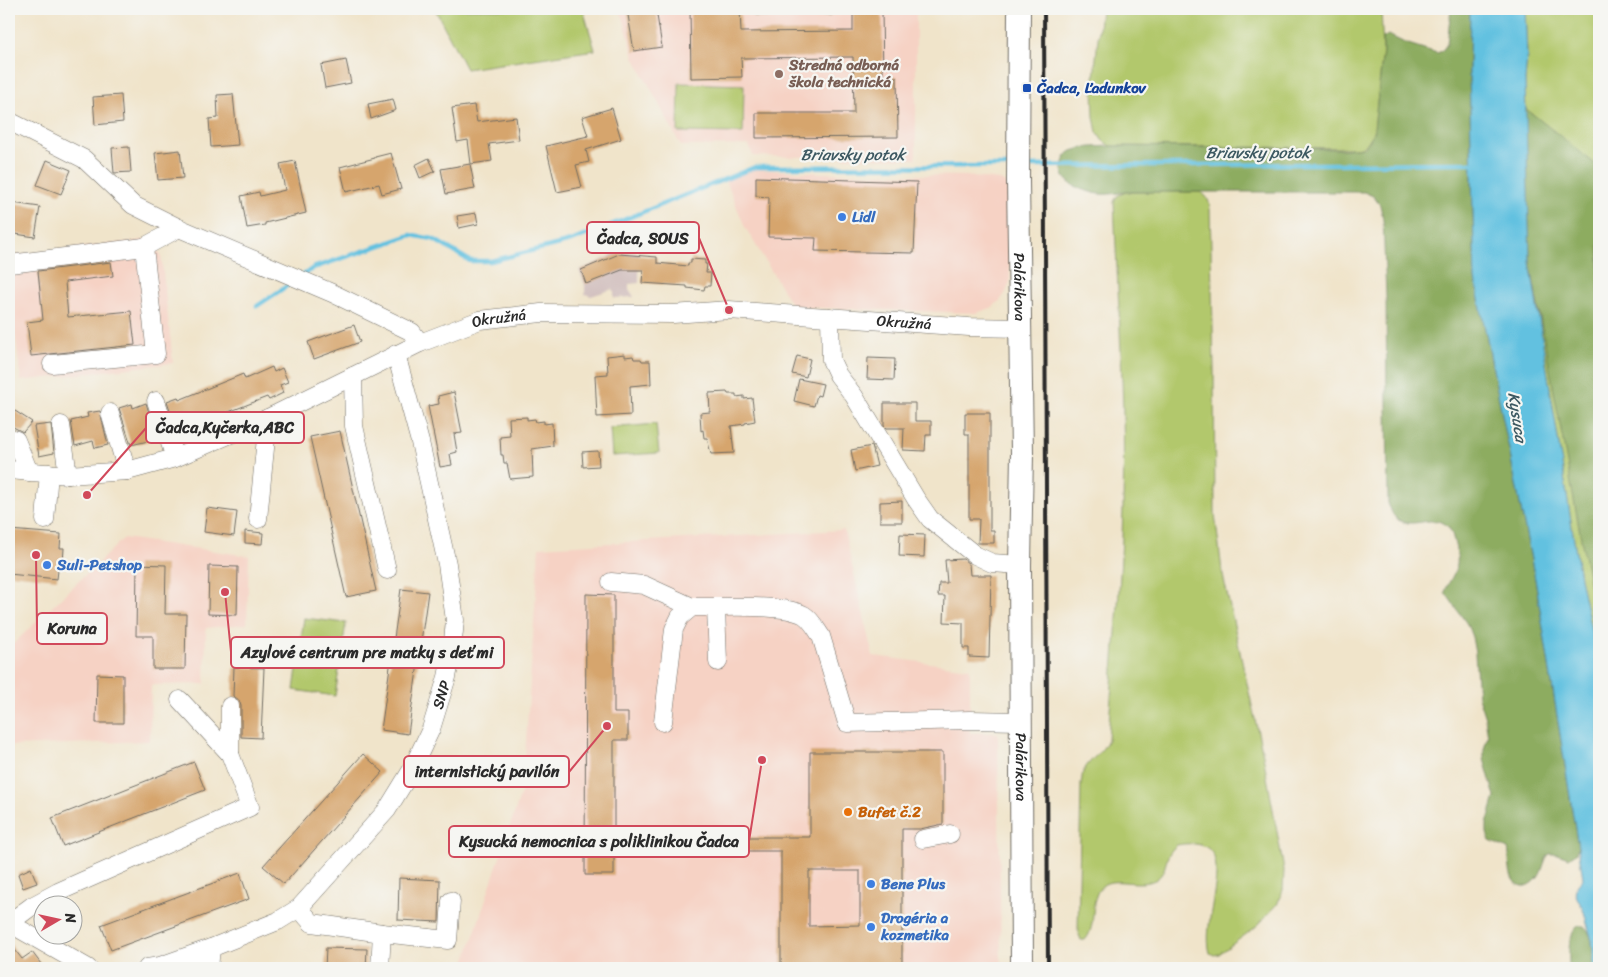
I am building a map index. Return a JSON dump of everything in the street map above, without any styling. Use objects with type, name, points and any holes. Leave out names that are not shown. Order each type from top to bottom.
[{"type":"main road","name":"Palárikova","points":[[1019,9],[1018,170],[1022,453],[1020,565],[1022,968]]},
{"type":"street","points":[[9,120],[84,159],[133,205],[179,228],[332,293],[412,332],[420,343]]},
{"type":"street","points":[[10,264],[144,247],[179,228]]},
{"type":"street","points":[[52,364],[156,354],[144,247]]},
{"type":"street","name":"Okružná","points":[[9,470],[68,475],[127,471],[175,458],[268,418],[420,343],[480,320],[541,312],[673,314],[729,310],[969,327],[1021,328]]},
{"type":"street","points":[[830,317],[831,360],[838,375],[854,396],[916,500],[930,519],[976,555],[992,563],[1020,565]]},
{"type":"street","name":"SNP","points":[[147,968],[160,966],[210,948],[278,921],[299,908],[387,810],[411,771],[431,729],[447,677],[455,620],[447,564],[420,442],[396,354]]},
{"type":"street","points":[[353,376],[354,426],[387,570]]},
{"type":"street","points":[[156,401],[175,458]]},
{"type":"street","points":[[110,413],[127,471]]},
{"type":"street","points":[[258,520],[268,418]]},
{"type":"street","points":[[61,425],[68,475]]},
{"type":"street","points":[[9,438],[16,440],[29,472]]},
{"type":"street","points":[[45,520],[49,473]]},
{"type":"street","points":[[612,582],[644,586],[692,607],[773,608],[790,610],[805,616],[821,636],[847,723],[970,720],[1020,721]]},
{"type":"street","points":[[663,722],[674,629],[680,617],[692,607]]},
{"type":"street","points":[[716,608],[718,662]]},
{"type":"street","points":[[180,700],[230,754]]},
{"type":"street","points":[[88,968],[9,923],[32,906],[58,892],[250,807],[230,754],[230,706]]},
{"type":"street","points":[[922,839],[950,834]]},
{"type":"street","points":[[299,908],[312,924],[448,940],[451,901]]},
{"type":"street","points":[[380,968],[382,933]]},
{"type":"street","points":[[209,968],[210,948]]},
{"type":"shaded area","name":"Stredná odborná škola technická","points":[[618,9],[916,9],[916,159],[753,156],[749,145],[681,146],[634,57],[623,17]]},
{"type":"shaded area","points":[[755,169],[822,173],[966,176],[1000,180],[1008,184],[1010,282],[1006,292],[1000,301],[991,308],[976,313],[793,307],[745,227],[725,178]]},
{"type":"shaded area","points":[[144,240],[161,254],[173,363],[21,381],[14,324],[9,322],[9,256]]},
{"type":"shaded area","points":[[614,253],[639,253],[639,283],[629,284],[629,289],[634,297],[614,298],[613,289],[591,296],[585,294],[585,285],[579,270]]},
{"type":"shaded area","points":[[844,530],[873,656],[970,668],[970,733],[998,733],[1001,968],[463,968],[523,787],[539,547]]},
{"type":"shaded area","points":[[124,538],[249,556],[247,624],[206,628],[205,684],[151,685],[150,741],[9,746],[9,648]]},
{"type":"green space","points":[[435,9],[583,9],[595,50],[466,69]]},
{"type":"green space","points":[[754,9],[830,9],[830,16],[754,17]]},
{"type":"green space","points":[[1101,9],[1381,9],[1383,51],[1374,129],[1371,136],[1366,144],[1357,148],[1110,146],[1102,140],[1097,132],[1094,117],[1093,88]]},
{"type":"green space","points":[[1451,9],[1470,9],[1469,73],[1475,279],[1536,584],[1578,847],[1576,853],[1569,858],[1557,854],[1549,854],[1537,879],[1525,886],[1514,881],[1510,871],[1508,849],[1490,841],[1487,833],[1487,824],[1495,797],[1484,759],[1484,749],[1488,736],[1485,718],[1478,697],[1475,653],[1467,624],[1445,592],[1457,564],[1454,541],[1450,530],[1444,524],[1437,521],[1413,523],[1397,519],[1388,503],[1386,297],[1383,218],[1380,205],[1373,196],[1364,192],[1126,192],[1099,194],[1073,185],[1064,176],[1062,170],[1064,161],[1069,153],[1092,147],[1346,149],[1364,147],[1370,140],[1374,129],[1383,38],[1388,35],[1405,43],[1437,53],[1442,51],[1447,44]]},
{"type":"green space","points":[[1525,9],[1599,9],[1599,667],[1580,578],[1530,262]]},
{"type":"green space","points":[[679,83],[744,85],[743,133],[678,132]]},
{"type":"green space","points":[[1525,108],[1599,167],[1599,636],[1530,262]]},
{"type":"green space","points":[[1126,192],[1200,192],[1208,199],[1210,209],[1215,514],[1222,571],[1263,755],[1284,870],[1283,890],[1277,905],[1256,927],[1219,954],[1214,955],[1210,953],[1208,941],[1215,886],[1215,862],[1209,849],[1196,844],[1177,845],[1169,854],[1164,869],[1158,878],[1144,883],[1114,882],[1102,886],[1095,898],[1089,934],[1085,940],[1081,940],[1078,932],[1081,784],[1086,767],[1103,748],[1108,739],[1119,596],[1124,471],[1114,202],[1117,196]]},
{"type":"green space","points":[[656,424],[659,453],[612,456],[610,428]]},
{"type":"green space","points":[[304,618],[346,623],[335,696],[294,690]]},
{"type":"green space","points":[[1578,926],[1584,926],[1590,935],[1593,946],[1594,968],[1569,968],[1570,940]]},
{"type":"water","name":"Kysuca","points":[[1470,9],[1525,9],[1530,262],[1580,578],[1599,667],[1599,968],[1594,968],[1592,941],[1584,912],[1575,893],[1577,885],[1583,878],[1536,584],[1475,279],[1469,73]]},
{"type":"building","points":[[627,9],[656,9],[662,47],[634,51]]},
{"type":"building","points":[[690,9],[740,9],[741,32],[853,31],[853,10],[882,10],[883,77],[897,77],[898,137],[756,138],[756,113],[854,113],[853,57],[741,58],[742,77],[691,78]]},
{"type":"building","points":[[346,60],[351,83],[325,88],[321,65]]},
{"type":"building","points":[[233,94],[238,145],[211,147],[209,119],[218,118],[217,95]]},
{"type":"building","points":[[121,95],[123,122],[95,125],[93,97]]},
{"type":"building","points":[[393,99],[396,110],[371,119],[368,104]]},
{"type":"building","points":[[474,105],[477,122],[516,117],[519,140],[489,144],[492,161],[471,164],[468,140],[457,142],[452,108]]},
{"type":"building","points":[[612,108],[621,139],[586,150],[589,162],[576,165],[582,187],[557,192],[546,146],[588,136],[582,117]]},
{"type":"building","points":[[129,147],[131,172],[114,173],[112,148]]},
{"type":"building","points":[[180,150],[183,178],[158,180],[155,153]]},
{"type":"building","points":[[391,153],[401,189],[382,194],[379,184],[346,192],[340,167]]},
{"type":"building","points":[[429,158],[435,171],[420,178],[415,165]]},
{"type":"building","points":[[47,160],[71,170],[61,194],[37,185]]},
{"type":"building","points":[[295,161],[306,213],[265,223],[265,225],[247,228],[241,196],[259,192],[260,196],[285,190],[280,164]]},
{"type":"building","points":[[470,164],[475,189],[446,194],[441,169]]},
{"type":"building","name":"Lidl","points":[[756,177],[917,182],[914,253],[815,251],[816,238],[768,237],[769,197],[756,196]]},
{"type":"building","points":[[12,203],[40,207],[35,237],[9,233]]},
{"type":"building","points":[[476,213],[478,224],[459,228],[457,216]]},
{"type":"building","points":[[619,254],[657,257],[657,263],[688,266],[688,263],[691,263],[691,259],[705,260],[705,264],[707,264],[706,273],[711,273],[710,286],[705,286],[704,290],[687,288],[687,286],[642,283],[643,270],[622,270],[586,284],[581,270]]},
{"type":"building","points":[[111,262],[113,276],[65,282],[68,317],[131,311],[135,345],[31,356],[27,322],[43,320],[38,271]]},
{"type":"building","points":[[354,325],[360,342],[314,359],[308,342]]},
{"type":"building","points":[[625,354],[625,357],[633,356],[634,359],[650,361],[651,384],[630,386],[631,415],[597,417],[595,375],[608,374],[607,356]]},
{"type":"building","points":[[797,356],[810,359],[806,377],[792,374]]},
{"type":"building","points":[[868,358],[895,359],[894,380],[867,379]]},
{"type":"building","points":[[272,367],[274,372],[282,368],[288,382],[280,385],[283,393],[269,400],[267,397],[190,427],[191,430],[180,434],[177,431],[167,401],[178,397],[179,400],[243,374],[245,379]]},
{"type":"building","points":[[799,379],[823,384],[820,396],[817,395],[814,406],[794,401]]},
{"type":"building","points":[[454,392],[462,433],[454,434],[457,452],[450,454],[452,465],[440,467],[428,406],[439,404],[438,396]]},
{"type":"building","points":[[727,392],[728,394],[736,394],[736,397],[744,396],[744,399],[752,398],[755,421],[731,426],[734,453],[711,454],[707,438],[704,438],[703,430],[701,431],[700,413],[710,412],[709,393]]},
{"type":"building","points":[[146,403],[157,439],[131,445],[119,408],[132,404],[133,408]]},
{"type":"building","points":[[884,403],[915,403],[915,421],[931,421],[931,435],[926,435],[925,451],[903,450],[904,428],[886,428],[884,426]]},
{"type":"building","points":[[9,407],[32,422],[23,432],[9,425]]},
{"type":"building","points":[[100,411],[108,445],[95,448],[93,441],[75,446],[71,421],[88,417],[87,413]]},
{"type":"building","points":[[965,413],[990,413],[990,530],[994,530],[994,543],[978,543],[979,519],[969,519],[969,434],[965,434]]},
{"type":"building","points":[[527,417],[527,420],[544,421],[544,424],[552,423],[553,446],[532,449],[533,477],[510,479],[507,463],[504,463],[503,455],[501,455],[500,437],[510,436],[509,418]]},
{"type":"building","points":[[51,424],[54,453],[39,456],[34,426]]},
{"type":"building","points":[[340,431],[376,591],[346,597],[310,437]]},
{"type":"building","points":[[872,446],[877,466],[855,471],[851,450]]},
{"type":"building","points":[[598,451],[599,466],[583,467],[582,452]]},
{"type":"building","points":[[902,501],[902,522],[880,522],[880,502]]},
{"type":"building","points":[[207,508],[237,512],[234,536],[204,532]]},
{"type":"building","points":[[9,530],[61,534],[60,548],[64,548],[63,563],[59,562],[57,579],[9,574]]},
{"type":"building","points":[[245,531],[263,533],[262,544],[245,543]]},
{"type":"building","points":[[900,534],[925,535],[924,557],[899,556]]},
{"type":"building","points":[[963,559],[969,564],[970,575],[991,575],[989,658],[969,657],[969,648],[963,648],[963,623],[944,622],[945,596],[938,596],[939,583],[947,583],[945,560]]},
{"type":"building","points":[[137,564],[166,565],[165,614],[186,614],[185,669],[153,669],[153,636],[136,636]]},
{"type":"building","points":[[209,566],[238,567],[237,615],[208,614]]},
{"type":"building","points":[[401,589],[428,592],[408,734],[381,730]]},
{"type":"building","points":[[586,594],[614,595],[614,713],[628,713],[628,740],[614,740],[614,875],[585,875]]},
{"type":"building","points":[[234,667],[264,668],[261,738],[241,737],[241,706],[239,700],[233,696]]},
{"type":"building","points":[[97,674],[123,675],[123,723],[96,723]]},
{"type":"building","points":[[810,752],[943,752],[943,824],[920,829],[902,829],[902,968],[810,965],[810,968],[781,968],[781,851],[745,851],[745,837],[810,837]],"holes":[[[809,871],[860,871],[860,925],[809,926]]]},
{"type":"building","points":[[363,754],[383,772],[284,884],[263,866]]},
{"type":"building","points":[[194,762],[205,790],[63,846],[52,818]]},
{"type":"building","points":[[31,868],[37,883],[23,888],[18,874]]},
{"type":"building","points":[[240,873],[249,899],[111,950],[101,925]]},
{"type":"building","points":[[399,878],[440,880],[439,922],[398,920]]},
{"type":"building","points":[[9,942],[22,959],[32,952],[44,968],[9,968]]},
{"type":"building","points":[[326,948],[367,949],[366,968],[325,968]]},
{"type":"waterway","name":"Briavsky potok","points":[[1023,166],[1475,163]]},
{"type":"waterway","name":"Briavsky potok","points":[[302,276],[313,268],[411,235],[433,239],[470,261],[491,261],[571,241],[755,167],[1010,166]]},
{"type":"waterway","name":"Briavsky potok","points":[[257,306],[293,282]]},
{"type":"railway","points":[[1044,9],[1048,968]]},
{"type":"place","name":"Stredná odborná škola technická","points":[[779,74]]},
{"type":"place","name":"Čadca, Ľadunkov","points":[[1027,88]]},
{"type":"place","name":"Lidl","points":[[842,217]]},
{"type":"place","name":"Čadca, SOUS","points":[[729,310]]},
{"type":"place","name":"Čadca,Kyčerka,ABC","points":[[87,495]]},
{"type":"place","name":"Koruna","points":[[36,555]]},
{"type":"place","name":"Suli-Petshop","points":[[47,565]]},
{"type":"place","name":"Azylové centrum pre matky s deťmi","points":[[225,592]]},
{"type":"place","name":"internistický pavilón","points":[[607,726]]},
{"type":"place","name":"Kysucká nemocnica s poliklinikou Čadca","points":[[762,760]]},
{"type":"place","name":"Bufet č.2","points":[[848,812]]},
{"type":"place","name":"Bene Plus","points":[[871,884]]},
{"type":"place","name":"Drogéria a kozmetika","points":[[871,927]]}]
